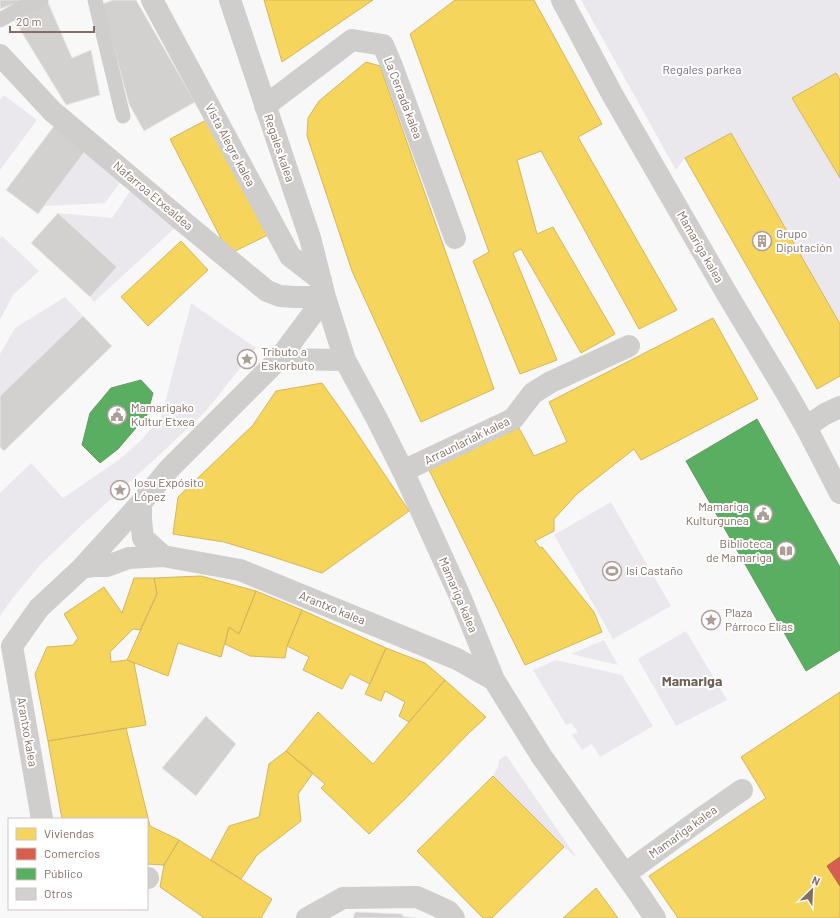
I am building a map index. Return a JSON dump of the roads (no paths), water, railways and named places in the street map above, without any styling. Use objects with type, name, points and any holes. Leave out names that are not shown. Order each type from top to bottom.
[{"type":"street","name":"Vista Alegre kalea","points":[[152,0],[290,256],[323,288]]},
{"type":"street","name":"Regales kalea","points":[[230,0],[310,238],[323,288]]},
{"type":"street","name":"Mamariga kalea","points":[[562,0],[612,94],[806,428],[840,493]]},
{"type":"street","name":"La Cerrada kalea","points":[[265,106],[352,40],[383,45],[456,238]]},
{"type":"street","name":"Nafarroa Etxealdea","points":[[0,55],[52,111],[267,291],[280,296],[295,297],[323,288]]},
{"type":"street","name":"Arantxo kalea","points":[[42,818],[6,649],[39,608],[82,568],[141,503],[169,469],[279,359],[323,288]]},
{"type":"street","name":"Mamariga kalea","points":[[323,288],[345,360],[403,471],[459,594],[494,680],[542,757],[655,918]]},
{"type":"street","name":"Arraunlariak kalea","points":[[403,471],[513,419],[533,393],[551,382],[629,346]]},
{"type":"street","points":[[279,359],[345,360]]},
{"type":"street","points":[[806,428],[825,414],[840,407]]},
{"type":"street","points":[[141,503],[143,538],[163,556]]},
{"type":"street","name":"Arantxo kalea","points":[[82,568],[107,566],[129,558],[163,556],[240,570],[457,659],[494,680]]},
{"type":"street","name":"Mamariga kalea","points":[[625,874],[742,790]]},
{"type":"street","points":[[307,918],[343,898],[409,897],[417,897],[448,911],[454,918]]},
{"type":"lane","points":[[0,20],[23,7],[41,0]]},
{"type":"lane","points":[[95,0],[123,116]]},
{"type":"place","name":"Grupo Diputación","points":[[762,241]]},
{"type":"place","name":"Tributo a Eskorbuto","points":[[247,359]]},
{"type":"place","name":"Mamarigako Kultur Etxea","points":[[117,415]]},
{"type":"place","name":"Iosu Expósito López","points":[[120,490]]},
{"type":"place","name":"Mamariga Kulturgunea","points":[[763,514]]},
{"type":"place","name":"Biblioteca de Mamariga","points":[[786,551]]},
{"type":"place","name":"Isi Castaño","points":[[612,571]]},
{"type":"place","name":"Plaza Párroco Elías","points":[[711,620]]},
{"type":"district","name":"Mamariga","points":[[692,681]]},
{"type":"park label","name":"Regales parkea","points":[[702,70]]}]
